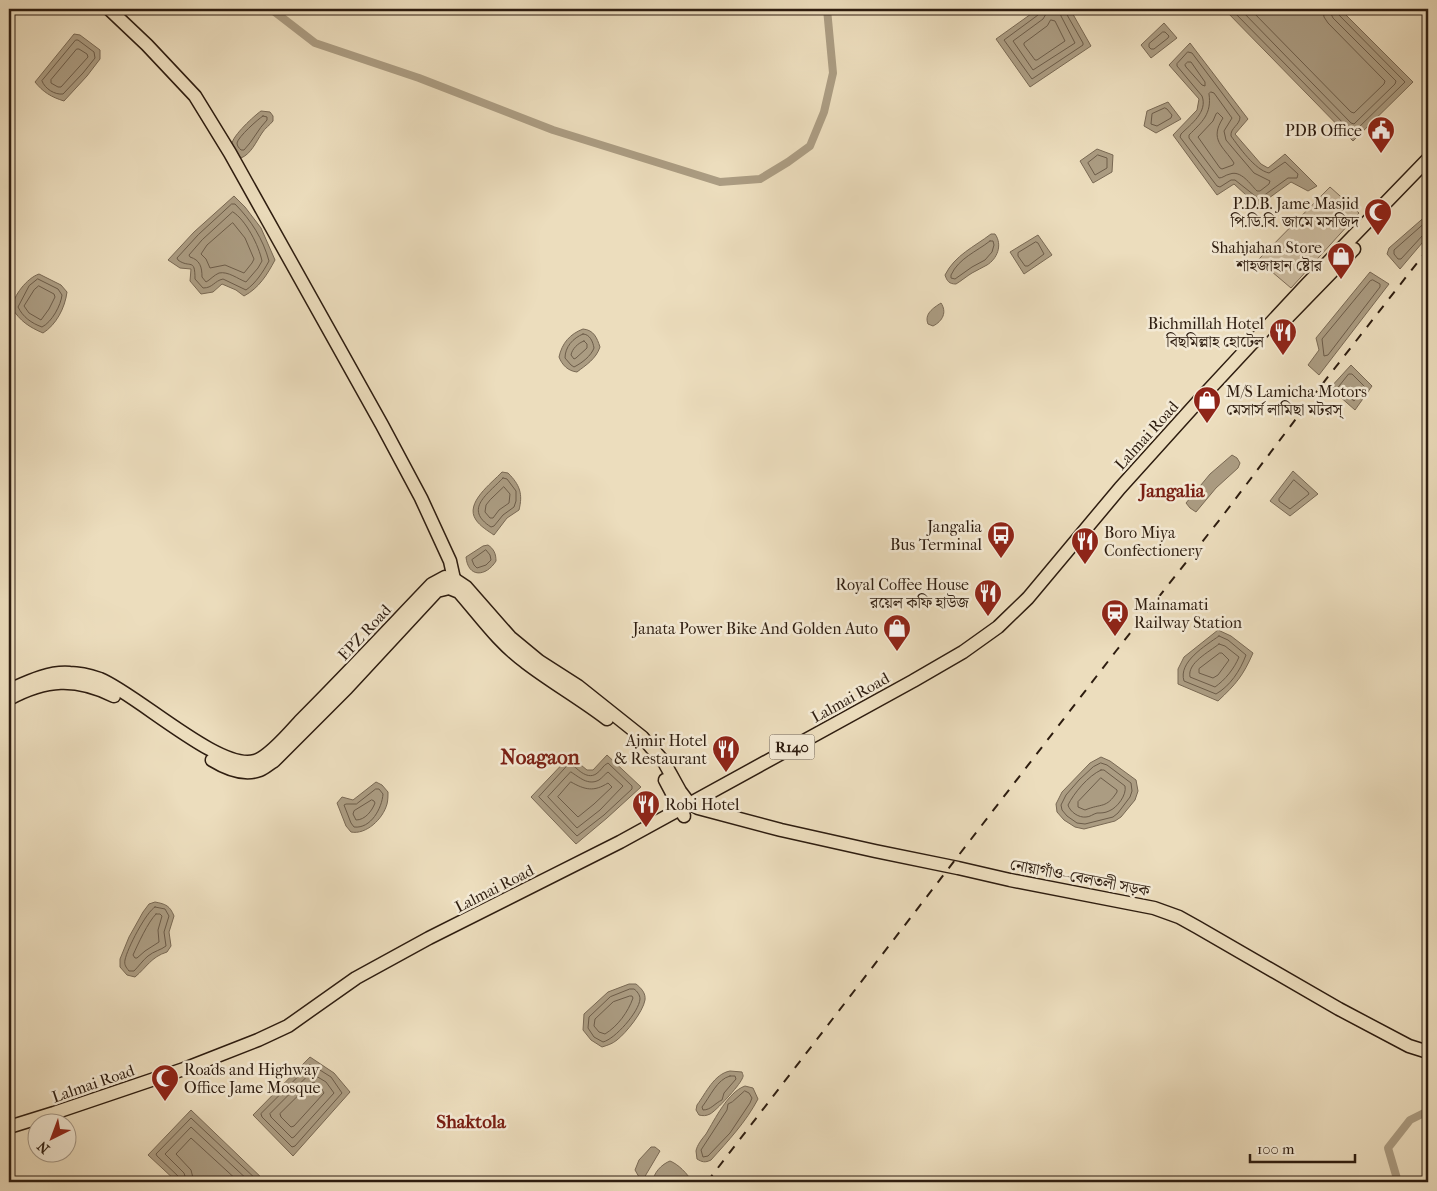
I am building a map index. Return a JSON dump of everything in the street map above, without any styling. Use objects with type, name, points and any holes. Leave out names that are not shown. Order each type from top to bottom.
[{"type":"main road","points":[[109,9],[147,45],[195,96],[230,152],[421,498],[450,562],[454,584],[466,587],[510,637],[539,661],[578,686],[590,701],[640,740],[664,762],[688,809]]},
{"type":"main road","name":"Lalmai Road","points":[[1376,220],[1428,159]]},
{"type":"main road","name":"Lalmai Road","points":[[9,1127],[184,1069],[288,1026],[356,978],[430,938],[688,809],[938,676],[975,653],[1002,632],[1275,324],[1376,220],[1428,171]]},
{"type":"main road","name":"EPZ Road","points":[[9,699],[25,691],[63,682],[82,684],[100,689],[116,697],[216,762],[243,772],[254,772],[274,761],[432,584],[445,577],[454,584]]},
{"type":"main road","name":"EPZ Road","points":[[9,690],[55,674],[69,672],[84,675],[100,680],[127,694],[212,750],[228,758],[245,763],[256,761],[264,756],[343,685]]},
{"type":"main road","name":"Lalmai Road","points":[[69,1114],[148,1089],[280,1037],[305,1023],[359,983],[624,849],[688,809]]},
{"type":"main road","name":"নোয়াগাঁও–বেলতলী সড়ক","points":[[688,809],[875,851],[1154,908],[1197,926],[1339,1008],[1409,1046],[1428,1052]]},
{"type":"main road","name":"Lalmai Road","points":[[9,1133],[28,1127]]},
{"type":"shaded area","points":[[1330,187],[1359,213],[1291,288],[1258,260]]},
{"type":"water","points":[[1038,9],[1070,9],[1091,46],[1030,87],[996,39]]},
{"type":"water","points":[[1224,9],[1340,9],[1413,82],[1353,141]]},
{"type":"water","points":[[1164,23],[1177,38],[1151,58],[1141,45]]},
{"type":"water","points":[[74,34],[80,35],[100,50],[100,59],[64,101],[48,94],[35,82]]},
{"type":"water","points":[[1190,43],[1248,119],[1235,134],[1261,164],[1268,168],[1285,154],[1317,186],[1308,191],[1291,182],[1258,206],[1234,184],[1217,195],[1173,135],[1197,110],[1199,99],[1169,65]]},
{"type":"water","points":[[1168,102],[1181,119],[1156,133],[1144,126],[1147,111]]},
{"type":"water","points":[[261,111],[270,112],[273,116],[273,121],[263,131],[250,151],[241,158],[233,148],[233,140],[244,126]]},
{"type":"water","points":[[1097,149],[1113,155],[1112,172],[1093,183],[1080,161]]},
{"type":"water","points":[[234,196],[261,228],[275,260],[262,281],[244,296],[222,284],[213,292],[201,294],[190,281],[191,269],[180,268],[168,260],[194,232]]},
{"type":"water","points":[[1428,214],[1428,236],[1400,269],[1387,254],[1389,248]]},
{"type":"water","points":[[991,234],[995,234],[999,243],[994,259],[956,284],[949,282],[945,275],[954,262]]},
{"type":"water","points":[[1038,235],[1052,255],[1024,274],[1010,252]]},
{"type":"water","points":[[1370,272],[1389,284],[1319,375],[1308,365],[1319,350],[1316,338]]},
{"type":"water","points":[[39,274],[61,285],[67,292],[59,316],[48,330],[43,333],[25,323],[12,308],[21,288],[30,279]]},
{"type":"water","points":[[941,303],[944,310],[942,319],[933,326],[928,324],[928,314]]},
{"type":"water","points":[[583,329],[592,333],[600,347],[593,358],[577,372],[566,367],[559,357],[562,347],[567,340]]},
{"type":"water","points":[[1351,365],[1372,386],[1355,410],[1330,388]]},
{"type":"water","points":[[1232,455],[1240,463],[1238,468],[1216,488],[1196,512],[1190,508],[1186,503],[1210,474]]},
{"type":"water","points":[[1293,471],[1318,494],[1290,516],[1270,501]]},
{"type":"water","points":[[502,472],[508,473],[518,486],[520,490],[520,504],[519,510],[507,518],[494,535],[476,520],[473,514],[476,500]]},
{"type":"water","points":[[488,545],[496,556],[496,561],[483,572],[474,572],[467,564],[466,557],[483,546]]},
{"type":"water","points":[[1218,630],[1231,636],[1253,653],[1246,668],[1230,690],[1218,701],[1178,684],[1178,669],[1184,657]]},
{"type":"water","points":[[607,755],[641,787],[576,844],[531,797],[570,756],[587,770],[593,770]]},
{"type":"water","points":[[1101,757],[1110,761],[1136,780],[1138,791],[1135,800],[1121,817],[1115,821],[1084,829],[1075,827],[1064,820],[1057,812],[1056,804],[1062,792],[1090,763]]},
{"type":"water","points":[[376,782],[382,785],[388,792],[385,810],[373,825],[362,831],[351,832],[346,826],[337,803],[342,797],[353,800]]},
{"type":"water","points":[[155,902],[167,906],[174,916],[169,932],[171,946],[167,952],[153,959],[135,977],[127,975],[120,967],[120,959],[129,937],[143,912],[149,904]]},
{"type":"water","points":[[629,984],[636,984],[643,991],[645,995],[644,1005],[634,1022],[621,1037],[602,1047],[591,1040],[583,1030],[584,1014],[608,992]]},
{"type":"water","points":[[310,1057],[334,1073],[350,1092],[293,1156],[253,1115]]},
{"type":"water","points":[[730,1071],[742,1072],[743,1076],[740,1082],[713,1112],[699,1115],[696,1110],[697,1105],[707,1090],[719,1076]]},
{"type":"water","points":[[745,1086],[753,1088],[758,1099],[748,1116],[711,1160],[707,1162],[700,1161],[697,1159],[696,1151],[700,1142],[722,1107],[733,1094]]},
{"type":"water","points":[[191,1110],[266,1182],[177,1182],[148,1155]]},
{"type":"water","points":[[651,1147],[655,1147],[660,1151],[644,1178],[639,1177],[635,1170],[639,1160]]},
{"type":"water","points":[[670,1161],[676,1164],[692,1182],[653,1182],[658,1169]]},
{"type":"waterway","points":[[271,9],[315,43],[419,78],[553,130],[720,182],[760,179],[810,146],[824,112],[833,73],[827,9]]},
{"type":"waterway","points":[[1398,1182],[1388,1148],[1410,1120],[1428,1111]]},
{"type":"railway","points":[[707,1182],[1428,249]]},
{"type":"place","name":"PDB Office","points":[[1381,154]]},
{"type":"place","name":"P.D.B. Jame Masjid পি.ডি.বি. জামে মসজিদ","points":[[1378,236]]},
{"type":"place","name":"Shahjahan Store শাহজাহান ষ্টোর","points":[[1341,280]]},
{"type":"place","name":"Bichmillah Hotel বিছমিল্লাহ হোটেল","points":[[1283,356]]},
{"type":"place","name":"M/S Lamicha Motors মেসার্স লামিছা মটরস্","points":[[1207,424]]},
{"type":"place","name":"Jangalia Bus Terminal","points":[[1001,559]]},
{"type":"place","name":"Boro Miya Confectionery","points":[[1085,565]]},
{"type":"place","name":"Royal Coffee House রয়েল কফি হাউজ","points":[[988,617]]},
{"type":"place","name":"Mainamati Railway Station","points":[[1115,637]]},
{"type":"place","name":"Janata Power Bike And Golden Auto","points":[[897,652]]},
{"type":"place","name":"Ajmir Hotel & Restaurant","points":[[726,773]]},
{"type":"place","name":"Robi Hotel","points":[[646,828]]},
{"type":"place","name":"Roads and Highway Office Jame Mosque","points":[[165,1102]]},
{"type":"district","name":"Jangalia","points":[[1172,490]]},
{"type":"district","name":"Noagaon","points":[[540,757]]},
{"type":"district","name":"Shaktola","points":[[471,1121]]}]
